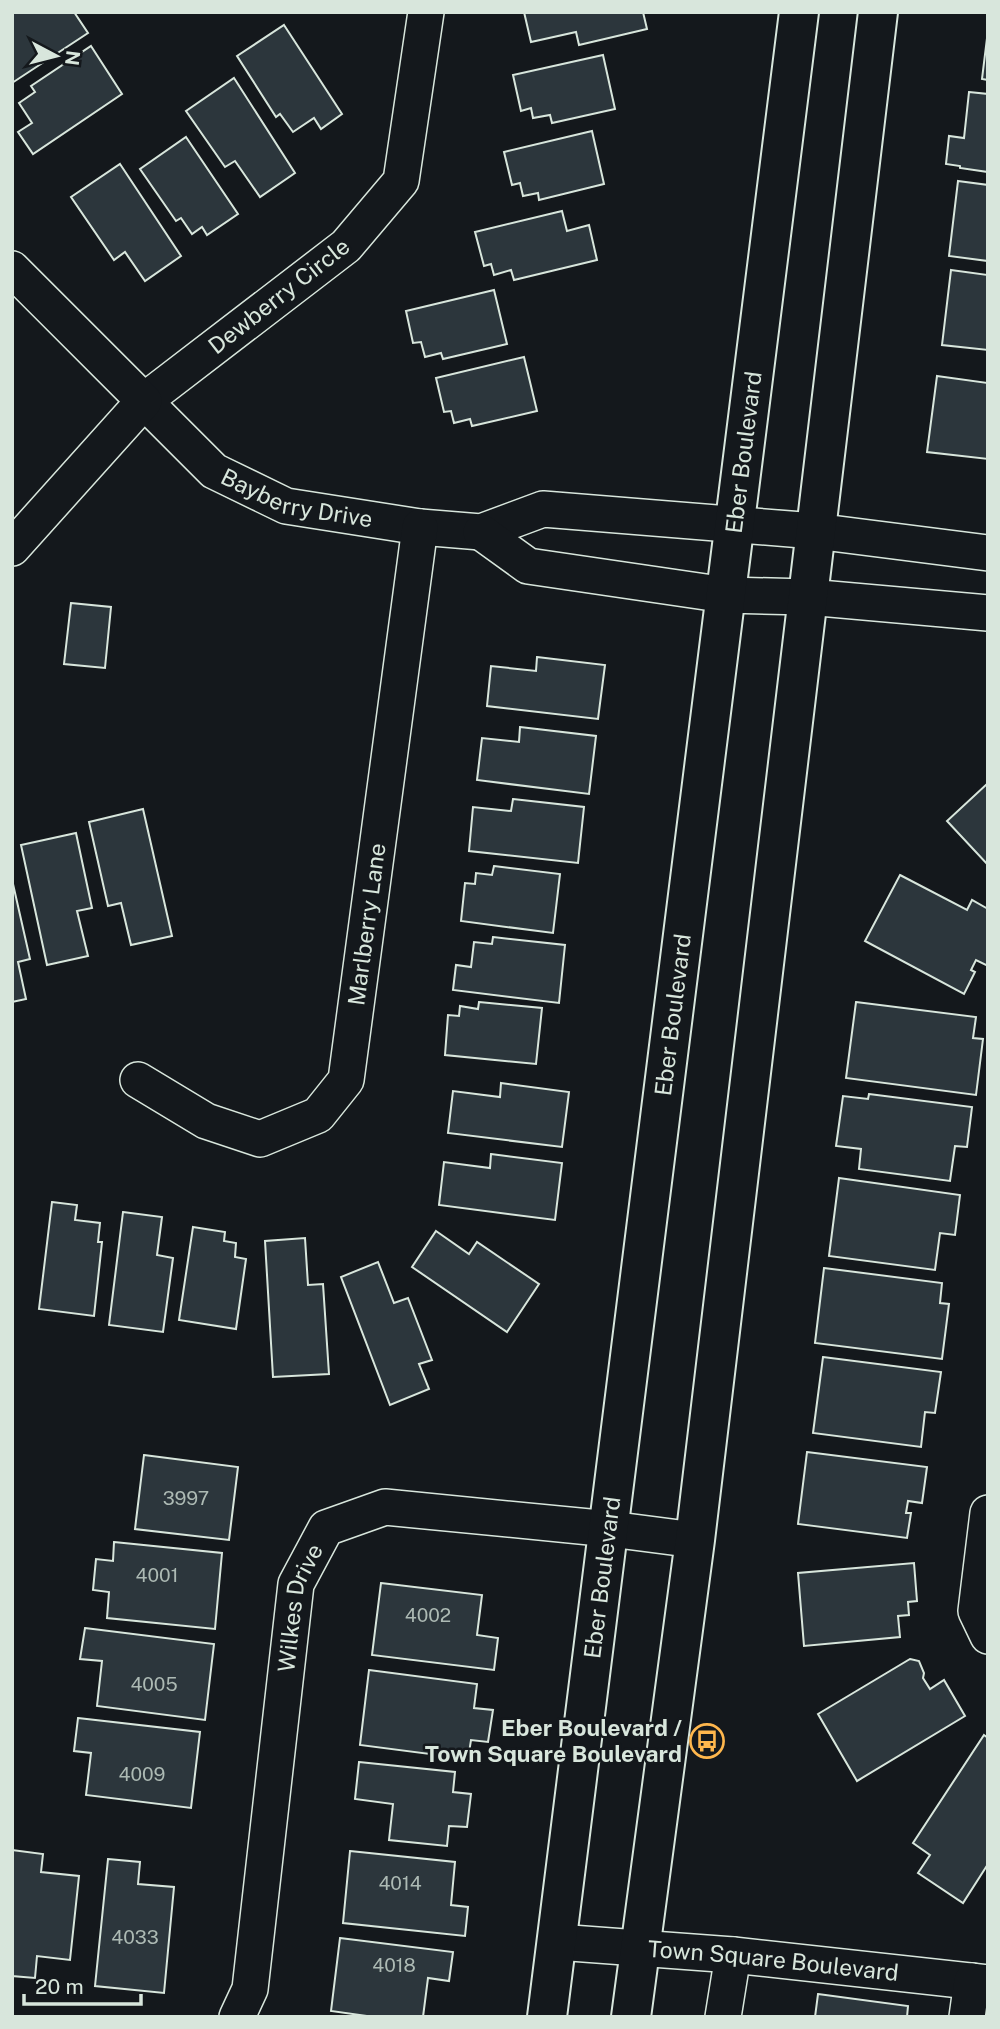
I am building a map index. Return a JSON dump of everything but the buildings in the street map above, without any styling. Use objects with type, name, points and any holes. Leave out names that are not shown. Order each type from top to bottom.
[{"type":"street","name":"Dewberry Circle","points":[[144,401],[346,246],[401,181],[426,12]]},
{"type":"street","name":"Eber Boulevard","points":[[547,2017],[799,12]]},
{"type":"street","points":[[631,2017],[695,1540],[878,12]]},
{"type":"street","name":"Bayberry Drive","points":[[12,270],[214,471],[286,506],[420,527],[481,532],[542,509],[815,531],[988,553]]},
{"type":"street","points":[[12,548],[144,401]]},
{"type":"street","name":"Marlberry Lane","points":[[138,1080],[206,1121],[260,1139],[318,1115],[346,1080],[420,527]]},
{"type":"street","points":[[481,532],[528,566],[726,595],[808,597],[988,612]]},
{"type":"street","name":"Wilkes Drive","points":[[237,2017],[250,1989],[296,1584],[326,1528],[385,1507],[695,1540]]},
{"type":"street","points":[[988,1513],[976,1611],[988,1636]]},
{"type":"street","name":"Town Square Boulevard","points":[[557,1942],[733,1955],[980,1982]]},
{"type":"street","points":[[723,2017],[733,1955]]},
{"type":"street","points":[[967,2017],[980,1982]]},
{"type":"place","name":"Eber Boulevard / Town Square Boulevard","points":[[707,1741]]}]
